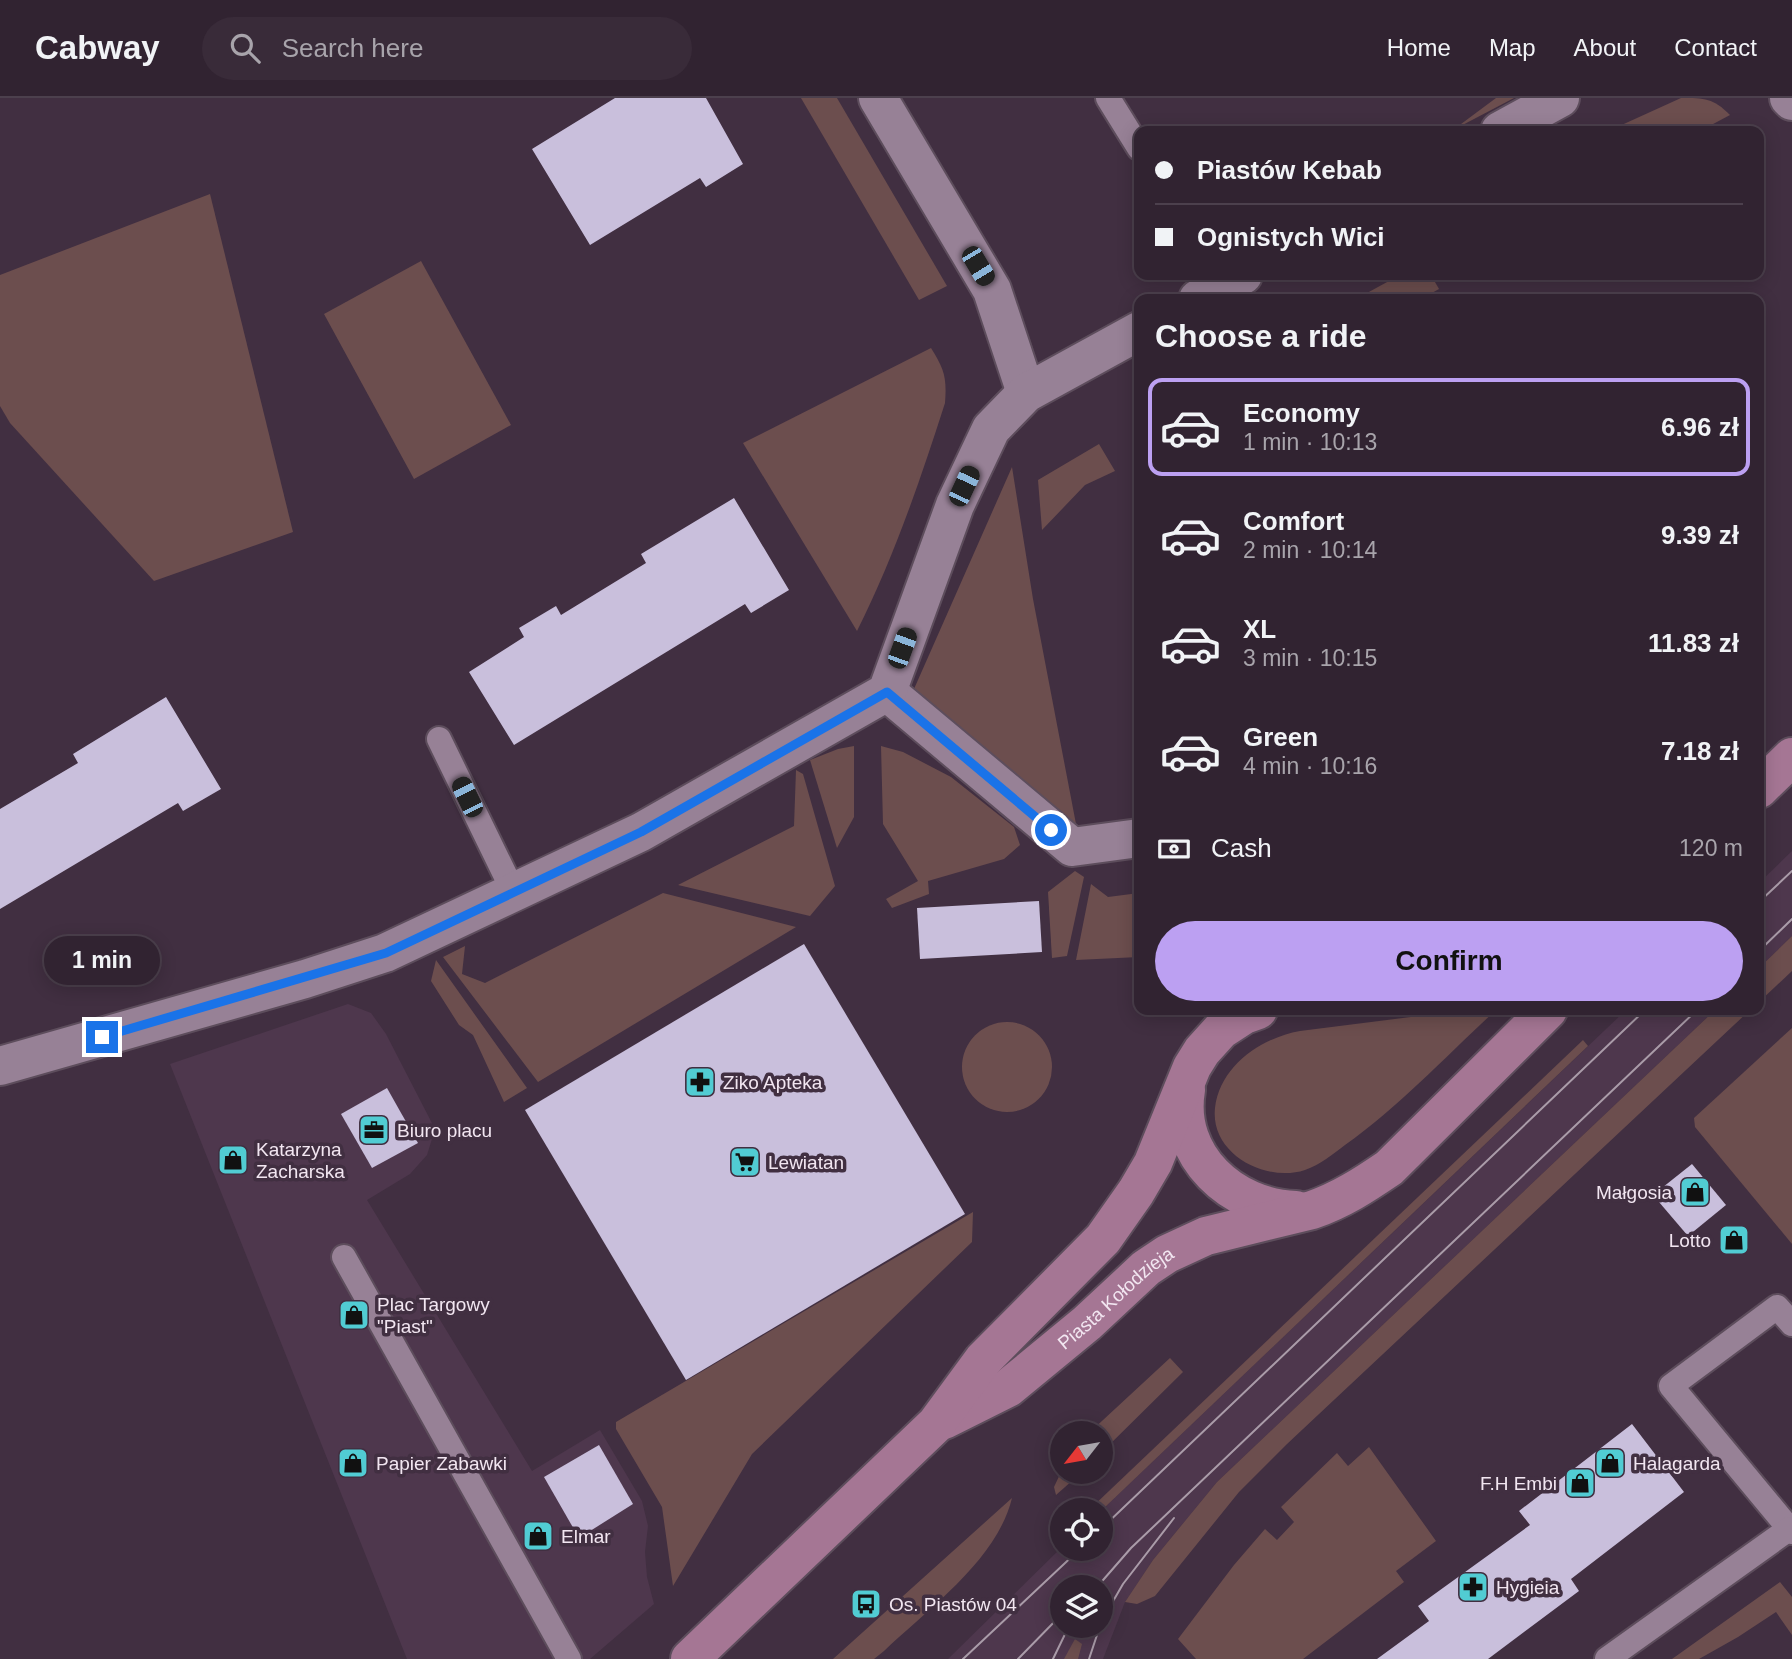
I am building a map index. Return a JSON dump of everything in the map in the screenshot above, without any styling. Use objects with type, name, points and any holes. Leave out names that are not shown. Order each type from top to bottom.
[{"type":"street","points":[[878,98],[992,290],[1026,393]]},
{"type":"street","points":[[1509,126],[1560,98]]},
{"type":"street","points":[[0,1066],[292,983],[386,953],[641,832],[887,692],[955,505],[991,429],[1026,393],[1134,334]]},
{"type":"street","points":[[887,692],[1072,847],[1134,839]]},
{"type":"street","points":[[1764,784],[1792,757]]},
{"type":"street","name":"Piasta Kołodzieja","points":[[690,1659],[936,1424],[983,1360],[1103,1239],[1120,1217],[1153,1163],[1192,1067],[1211,1039],[1232,1022],[1247,1015]]},
{"type":"street","name":"Piasta Kołodzieja","points":[[936,1424],[1008,1388],[1087,1323],[1146,1268],[1167,1254],[1206,1236],[1312,1210],[1345,1197],[1389,1168],[1531,1019]]},
{"type":"street","name":"Piasta Kołodzieja","points":[[1188,1079],[1185,1098],[1188,1133],[1207,1170],[1222,1183],[1260,1204],[1284,1209],[1312,1210]]},
{"type":"lane","points":[[1108,98],[1134,140]]},
{"type":"lane","points":[[439,739],[514,893]]},
{"type":"lane","points":[[344,1257],[569,1659]]},
{"type":"lane","points":[[1607,1659],[1790,1530],[1671,1385],[1777,1307],[1792,1324]]},
{"type":"shaded area","points":[[801,98],[837,98],[947,286],[919,300]]},
{"type":"shaded area","points":[[1496,98],[1514,98],[1461,126],[1458,126]]},
{"type":"shaded area","points":[[1681,98],[1708,100],[1730,115],[1709,126],[1619,126]]},
{"type":"shaded area","points":[[210,194],[293,532],[154,581],[10,423],[0,406],[0,275]]},
{"type":"shaded area","points":[[421,261],[511,425],[414,479],[324,314]]},
{"type":"shaded area","points":[[1391,280],[1434,280],[1439,289],[1430,294],[1365,294]]},
{"type":"shaded area","points":[[931,348],[944,374],[945,403],[883,575],[857,631],[743,443]]},
{"type":"shaded area","points":[[1099,444],[1115,471],[1085,485],[1042,530],[1038,480]]},
{"type":"shaded area","points":[[1012,467],[1033,599],[1076,824],[1066,826],[914,689]]},
{"type":"shaded area","points":[[854,746],[854,817],[837,848],[810,760]]},
{"type":"shaded area","points":[[881,746],[903,752],[951,777],[1014,827],[1020,845],[1004,859],[928,881],[929,894],[892,908],[886,899],[918,881],[883,824]]},
{"type":"shaded area","points":[[796,770],[803,774],[835,886],[810,916],[678,885],[794,826]]},
{"type":"shaded area","points":[[1792,851],[1792,936],[1764,963],[1764,878]]},
{"type":"shaded area","points":[[1075,871],[1084,877],[1067,956],[1052,958],[1048,892]]},
{"type":"shaded area","points":[[1091,884],[1108,897],[1134,894],[1134,957],[1076,960]]},
{"type":"shaded area","points":[[663,893],[796,927],[538,1082],[443,957],[465,946],[462,974],[485,983]]},
{"type":"shaded area","points":[[1792,936],[1792,971],[1764,997],[1764,963]]},
{"type":"shaded area","points":[[436,960],[527,1088],[504,1102],[473,1035],[459,1025],[431,981]]},
{"type":"shaded area","name":"Plac Targowy \"Piast\"","points":[[348,1004],[371,1013],[386,1034],[435,1129],[427,1155],[410,1174],[367,1200],[532,1471],[600,1430],[642,1501],[648,1526],[645,1552],[647,1577],[654,1604],[590,1659],[407,1659],[170,1064]]},
{"type":"shaded area","points":[[1426,1015],[1491,1015],[1385,1114],[1336,1152],[1305,1170],[1274,1172],[1258,1168],[1231,1151],[1221,1139],[1215,1108],[1225,1079],[1245,1056],[1271,1040],[1300,1031]]},
{"type":"shaded area","points":[[1621,1015],[1710,1015],[1217,1482],[1153,1560],[1125,1602],[1113,1633],[1113,1575],[1050,1575],[1050,1638],[1111,1638],[1103,1659],[948,1659],[1050,1559],[1050,1561],[1113,1561],[1113,1500]]},
{"type":"shaded area","points":[[1710,1015],[1745,1015],[1287,1444],[1239,1492],[1155,1596],[1137,1604],[1125,1602],[1153,1560],[1217,1482]]},
{"type":"shaded area","points":[[1007,1022],[1024,1025],[1039,1035],[1049,1050],[1052,1067],[1049,1084],[1039,1099],[1024,1109],[1007,1112],[990,1109],[975,1099],[965,1084],[962,1067],[965,1050],[975,1035],[990,1025]]},
{"type":"shaded area","points":[[1792,1028],[1792,1244],[1695,1127],[1694,1118]]},
{"type":"shaded area","points":[[1583,1040],[1588,1046],[1113,1500],[1102,1498]]},
{"type":"shaded area","points":[[973,1212],[972,1242],[752,1454],[673,1586],[662,1507],[616,1429],[616,1422]]},
{"type":"shaded area","points":[[1170,1358],[1183,1372],[1113,1441],[1113,1421],[1102,1421]]},
{"type":"shaded area","points":[[1369,1447],[1436,1541],[1396,1571],[1404,1582],[1303,1659],[1196,1659],[1178,1639],[1265,1529],[1277,1540],[1294,1522],[1281,1507],[1337,1453],[1348,1466]]},
{"type":"shaded area","points":[[1055,1484],[1068,1484],[1056,1495]]},
{"type":"shaded area","points":[[1012,1498],[1004,1521],[977,1562],[884,1651],[874,1659],[833,1659]]},
{"type":"shaded area","points":[[1780,1582],[1792,1597],[1792,1635],[1776,1612],[1699,1659],[1672,1659]]},
{"type":"shaded area","points":[[1075,1639],[1082,1644],[1078,1659],[1064,1659]]},
{"type":"building","points":[[615,98],[706,98],[743,164],[706,187],[700,178],[590,245],[532,149]]},
{"type":"building","points":[[734,498],[789,590],[751,613],[745,604],[514,745],[469,672],[524,637],[519,628],[556,606],[561,615],[646,563],[641,554]]},
{"type":"building","points":[[166,697],[221,789],[183,811],[178,803],[0,909],[0,809],[78,763],[73,754]]},
{"type":"building","points":[[1039,901],[1042,952],[920,959],[917,908]]},
{"type":"building","name":"Lewiatan","points":[[804,944],[965,1214],[686,1380],[525,1110]]},
{"type":"building","points":[[387,1088],[418,1143],[372,1168],[341,1114]]},
{"type":"building","points":[[1692,1164],[1726,1205],[1688,1236],[1653,1195]]},
{"type":"building","points":[[1632,1424],[1684,1492],[1571,1579],[1579,1591],[1488,1659],[1377,1659],[1429,1621],[1418,1606],[1530,1525],[1519,1511]]},
{"type":"building","points":[[599,1445],[633,1504],[579,1538],[544,1477]]},
{"type":"tram line","points":[[1764,897],[1792,871]]},
{"type":"tram line","points":[[1764,946],[1792,919]]},
{"type":"tram line","points":[[1113,1518],[1640,1015]]},
{"type":"tram line","points":[[1107,1575],[1131,1548],[1692,1015]]},
{"type":"tram line","points":[[1113,1601],[1123,1584],[1174,1518]]},
{"type":"tram line","points":[[963,1659],[1067,1561]]},
{"type":"tram line","points":[[1018,1659],[1050,1626]]},
{"type":"tram line","points":[[1053,1659],[1063,1638]]},
{"type":"tram line","points":[[1089,1659],[1096,1638]]},
{"type":"place","name":"Ziko Apteka","points":[[700,1082]]},
{"type":"place","name":"Biuro placu","points":[[374,1130]]},
{"type":"place","name":"Katarzyna Zacharska","points":[[233,1160]]},
{"type":"place","name":"Lewiatan","points":[[745,1162]]},
{"type":"place","name":"Małgosia","points":[[1695,1192]]},
{"type":"place","name":"Lotto","points":[[1734,1240]]},
{"type":"place","name":"Plac Targowy \"Piast\"","points":[[354,1315]]},
{"type":"place","name":"Papier Zabawki","points":[[353,1463]]},
{"type":"place","name":"Halagarda","points":[[1610,1463]]},
{"type":"place","name":"F.H Embi","points":[[1580,1483]]},
{"type":"place","name":"Elmar","points":[[538,1536]]},
{"type":"place","name":"Hygieia","points":[[1473,1587]]},
{"type":"place","name":"Os. Piastów 04","points":[[866,1604]]},
{"type":"route","points":[[102,1037],[386,953],[641,832],[887,692],[1051,830]]}]
